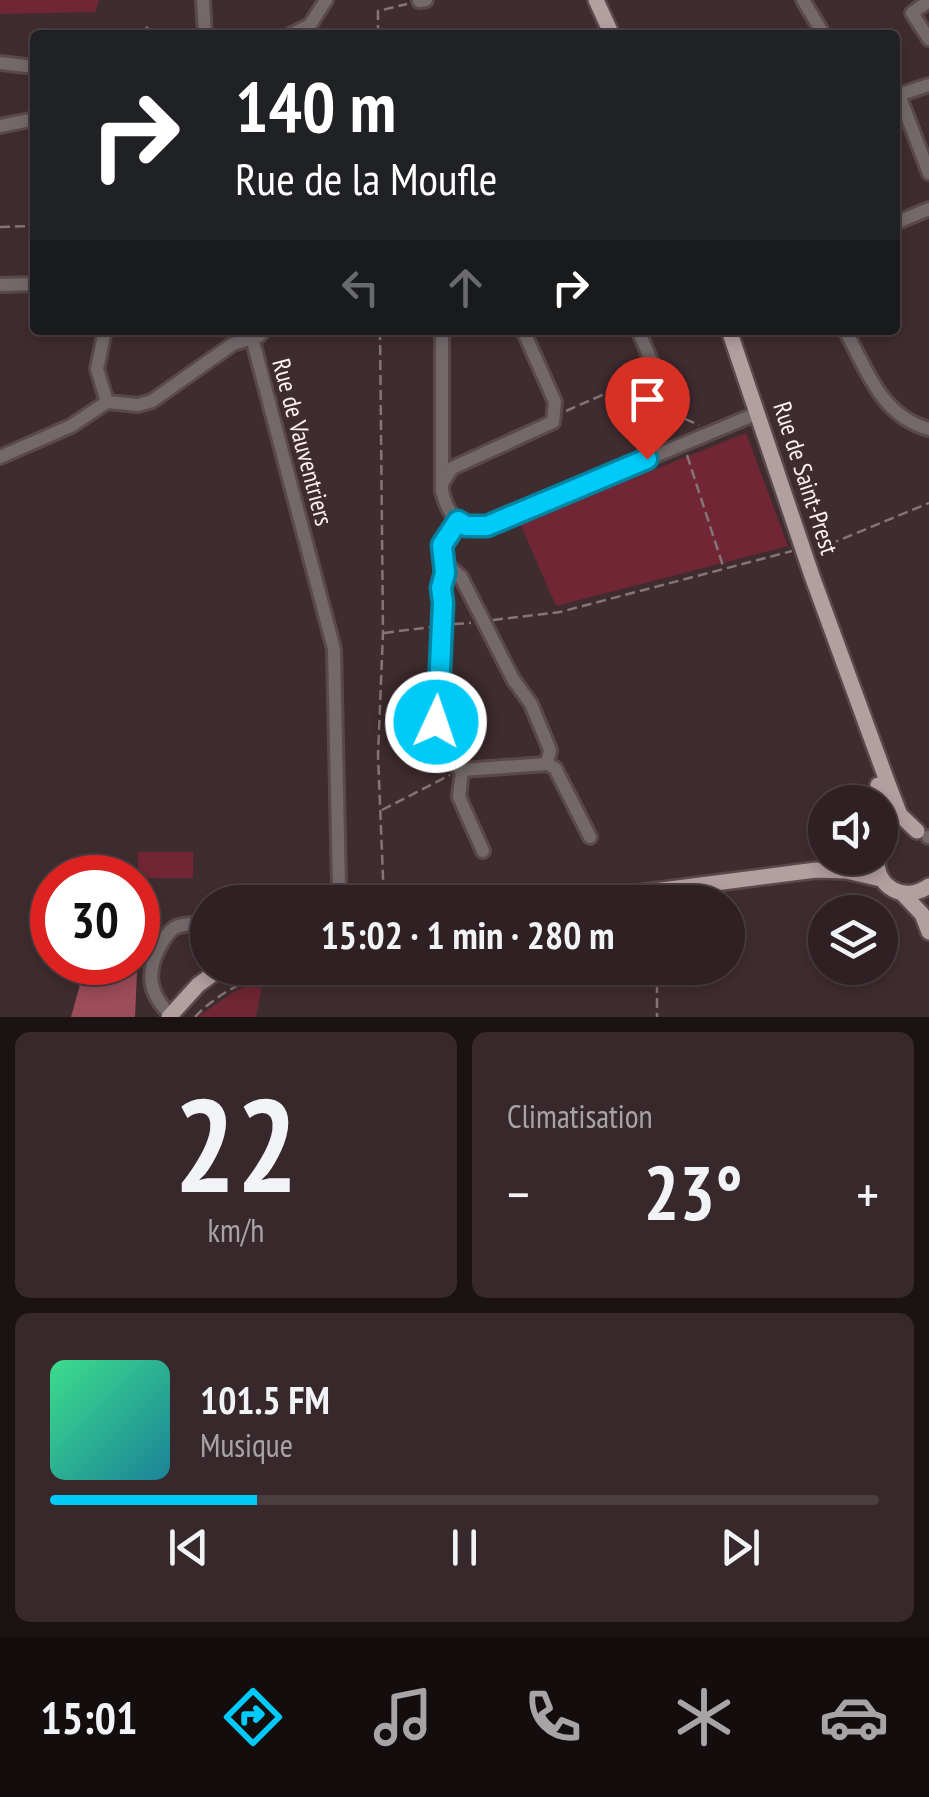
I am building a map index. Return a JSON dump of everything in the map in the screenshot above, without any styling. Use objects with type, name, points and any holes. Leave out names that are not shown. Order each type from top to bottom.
[{"type":"main road","points":[[596,0],[602,27]]},
{"type":"main road","name":"Rue de Saint-Prest","points":[[731,335],[837,642]]},
{"type":"main road","points":[[837,642],[900,815],[926,835]]},
{"type":"main road","points":[[837,642],[843,679],[878,785]]},
{"type":"main road","points":[[898,832],[926,835]]},
{"type":"main road","points":[[700,885],[808,871]]},
{"type":"main road","points":[[864,875],[881,879],[902,894],[922,914],[929,932]]},
{"type":"main road","points":[[880,875],[881,879]]},
{"type":"main road","points":[[902,894],[916,893],[929,886]]},
{"type":"main road","points":[[170,1016],[198,985]]},
{"type":"street","points":[[202,0],[205,30]]},
{"type":"street","points":[[300,30],[310,25],[326,0]]},
{"type":"street","points":[[803,0],[821,30]]},
{"type":"street","points":[[929,1],[912,13],[929,39]]},
{"type":"street","points":[[0,63],[30,67]]},
{"type":"street","points":[[900,94],[929,85]]},
{"type":"street","points":[[900,102],[929,172]]},
{"type":"street","points":[[0,126],[30,120]]},
{"type":"street","points":[[900,221],[929,209]]},
{"type":"street","points":[[0,285],[30,284]]},
{"type":"street","points":[[104,335],[97,370],[108,402]]},
{"type":"street","points":[[0,457],[71,426],[108,402],[138,405],[152,400],[249,335]]},
{"type":"street","name":"Rue de Vauventriers","points":[[256,335],[334,649],[339,885]]},
{"type":"street","points":[[442,335],[442,484],[448,510],[466,526],[487,526],[758,413]]},
{"type":"street","points":[[442,484],[452,468],[547,427],[555,416],[556,402],[525,335]]},
{"type":"street","points":[[640,335],[656,372]]},
{"type":"street","points":[[848,335],[884,403],[906,420],[929,429]]},
{"type":"street","points":[[458,521],[442,545],[445,564],[436,722],[444,754],[462,770],[547,764],[555,768],[590,837]]},
{"type":"street","points":[[445,564],[461,578],[514,679],[532,704],[550,750],[547,764]]},
{"type":"street","points":[[462,770],[458,797],[483,851]]},
{"type":"street","points":[[170,1016],[151,987],[150,974],[155,956],[172,929],[190,926]]},
{"type":"path","points":[[378,30],[378,11],[422,1]]},
{"type":"path","points":[[146,27],[149,30]]},
{"type":"path","points":[[0,227],[30,226]]},
{"type":"path","points":[[380,335],[383,633],[378,755],[383,885]]},
{"type":"path","points":[[555,416],[656,372],[669,382],[683,418],[715,431]]},
{"type":"path","points":[[683,444],[724,569]]},
{"type":"path","points":[[383,633],[560,612],[812,544],[830,544],[929,503]]},
{"type":"path","points":[[380,811],[462,770]]},
{"type":"path","points":[[194,1017],[240,985]]},
{"type":"path","points":[[657,985],[657,1017]]},
{"type":"shaded area","points":[[0,0],[99,0],[95,12],[0,14]]},
{"type":"shaded area","points":[[746,433],[788,546],[556,606],[520,523]]},
{"type":"shaded area","points":[[193,852],[193,878],[160,878],[160,855],[138,855]]},
{"type":"shaded area","points":[[80,985],[136,985],[135,1017],[71,1017]]},
{"type":"shaded area","points":[[262,985],[256,1017],[197,1017],[237,990]]},
{"type":"route","points":[[436,722],[441,588],[445,573],[442,545],[458,521],[476,528],[487,526],[647,459]]}]
